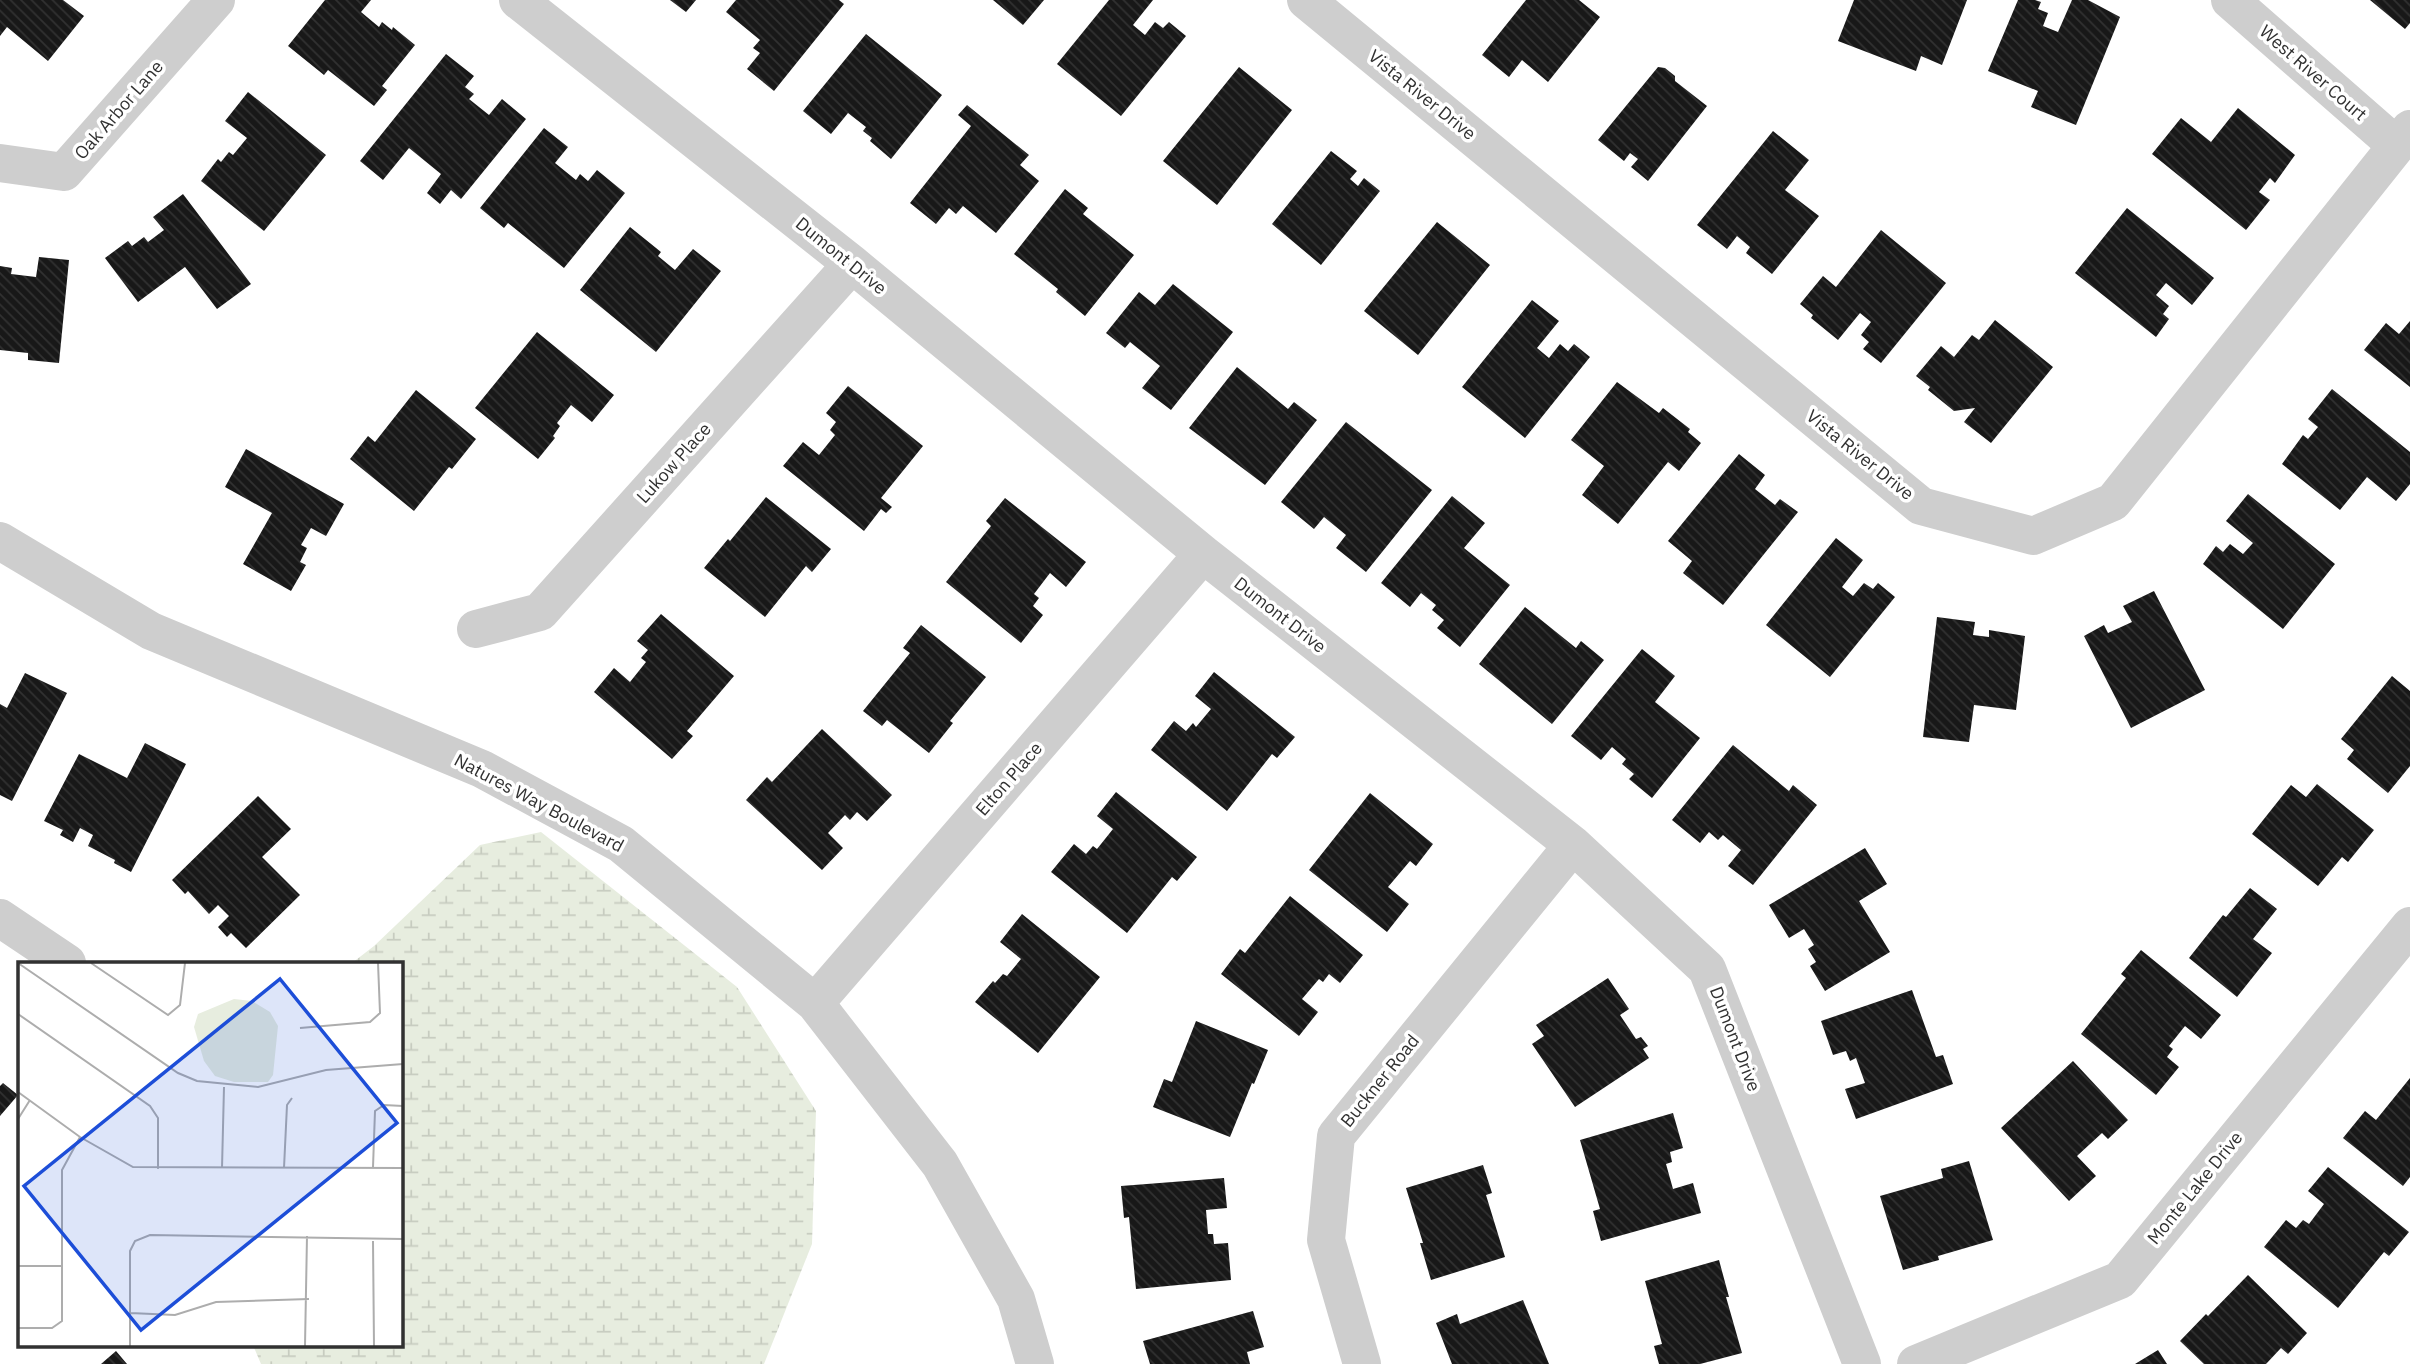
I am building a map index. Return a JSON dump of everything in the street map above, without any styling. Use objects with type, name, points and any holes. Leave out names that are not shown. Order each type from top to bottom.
[{"type":"street","name":"Oak Arbor Lane","points":[[0,163],[64,172],[216,0]]},
{"type":"street","name":"Dumont Drive","points":[[518,0],[852,264],[1203,554],[1573,845],[1707,969],[1861,1364]]},
{"type":"street","name":"Vista River Drive","points":[[1306,0],[1921,506],[2033,536],[2113,502],[2403,138]]},
{"type":"street","name":"West River Court","points":[[2230,0],[2403,138]]},
{"type":"street","name":"Lukow Place","points":[[476,629],[540,612],[852,264]]},
{"type":"street","name":"Natures Way Boulevard","points":[[0,541],[151,631],[482,769],[621,844],[815,1003],[940,1164],[1016,1299],[1035,1364]]},
{"type":"street","name":"Elton Place","points":[[815,1003],[1203,554]]},
{"type":"street","name":"Buckner Road","points":[[1362,1364],[1326,1240],[1336,1136],[1573,845]]},
{"type":"street","points":[[0,918],[66,962]]},
{"type":"street","name":"Monte Lake Drive","points":[[1916,1364],[2120,1280],[2410,926]]},
{"type":"green space","points":[[541,832],[737,987],[816,1111],[812,1244],[764,1364],[261,1364],[253,1346],[402,1346],[402,962],[353,962],[374,946],[480,845]]},
{"type":"building","points":[[0,0],[63,0],[84,16],[48,61],[7,27],[0,36]]},
{"type":"building","points":[[325,0],[371,0],[361,12],[379,27],[382,22],[392,30],[393,27],[415,45],[382,86],[387,90],[374,106],[328,70],[324,75],[288,46]]},
{"type":"building","points":[[670,0],[696,0],[686,12]]},
{"type":"building","points":[[736,0],[839,0],[844,4],[774,91],[747,69],[760,53],[753,48],[760,40],[726,12]]},
{"type":"building","points":[[993,0],[1044,0],[1023,25]]},
{"type":"building","points":[[1109,0],[1153,0],[1133,25],[1145,35],[1155,22],[1163,28],[1169,22],[1186,36],[1121,116],[1057,64]]},
{"type":"building","points":[[1526,0],[1579,0],[1600,17],[1548,82],[1522,60],[1509,77],[1482,55]]},
{"type":"building","points":[[1854,0],[1967,0],[1942,65],[1921,56],[1916,71],[1838,41]]},
{"type":"building","points":[[2018,0],[2041,2],[2038,9],[2048,13],[2043,26],[2058,32],[2072,0],[2088,0],[2120,17],[2076,125],[2031,107],[2038,91],[1988,71]]},
{"type":"building","points":[[2370,0],[2410,0],[2410,23],[2405,29]]},
{"type":"building","points":[[866,34],[942,95],[891,159],[870,141],[872,138],[863,131],[866,127],[848,113],[831,134],[803,111]]},
{"type":"building","points":[[446,54],[474,76],[465,87],[474,94],[469,99],[489,115],[502,99],[526,119],[461,199],[451,190],[440,204],[427,193],[441,174],[409,148],[383,180],[360,161]]},
{"type":"building","points":[[1239,67],[1292,110],[1217,205],[1163,161]]},
{"type":"building","points":[[1658,67],[1665,68],[1675,76],[1675,81],[1707,106],[1648,181],[1631,167],[1638,159],[1630,153],[1624,161],[1598,140]]},
{"type":"building","points":[[248,92],[326,155],[264,231],[201,181],[218,159],[221,162],[229,152],[233,155],[247,138],[225,121]]},
{"type":"building","points":[[967,105],[1029,155],[1020,165],[1039,181],[996,233],[963,206],[956,214],[949,208],[936,224],[910,203],[971,126],[958,115]]},
{"type":"building","points":[[2238,108],[2295,155],[2275,183],[2270,178],[2259,192],[2270,200],[2246,230],[2152,154],[2181,118],[2211,142]]},
{"type":"building","points":[[544,128],[568,147],[555,163],[576,180],[580,174],[588,181],[597,170],[625,193],[564,268],[508,223],[504,228],[480,208]]},
{"type":"building","points":[[1773,131],[1809,160],[1785,190],[1819,216],[1772,274],[1746,253],[1750,247],[1737,236],[1727,249],[1697,225]]},
{"type":"building","points":[[1331,151],[1357,171],[1350,179],[1358,186],[1364,178],[1380,191],[1321,265],[1272,224]]},
{"type":"building","points":[[1065,189],[1088,208],[1083,214],[1134,255],[1085,316],[1056,292],[1058,289],[1014,254]]},
{"type":"building","points":[[183,194],[251,284],[217,309],[185,267],[138,302],[105,258],[128,241],[132,246],[144,237],[148,242],[164,230],[153,217]]},
{"type":"building","points":[[2127,208],[2214,278],[2192,305],[2166,283],[2156,295],[2169,306],[2163,314],[2169,319],[2156,337],[2075,273]]},
{"type":"building","points":[[1437,222],[1490,265],[1418,355],[1364,311]]},
{"type":"building","points":[[630,227],[661,252],[658,256],[675,270],[693,249],[721,271],[656,352],[580,290]]},
{"type":"building","points":[[1881,230],[1946,283],[1881,363],[1863,349],[1869,342],[1861,335],[1871,322],[1860,313],[1838,340],[1811,318],[1813,315],[1800,304],[1823,276],[1836,287]]},
{"type":"building","points":[[39,257],[69,260],[59,363],[28,360],[28,353],[0,350],[0,266],[12,268],[11,274],[36,277]]},
{"type":"building","points":[[1173,284],[1233,332],[1171,410],[1142,388],[1160,366],[1130,342],[1125,348],[1106,333],[1139,292],[1155,305]]},
{"type":"building","points":[[1532,300],[1559,321],[1537,348],[1549,358],[1560,344],[1568,351],[1574,344],[1590,357],[1525,438],[1462,387]]},
{"type":"building","points":[[1995,320],[2053,367],[1991,443],[1964,422],[1975,408],[1954,411],[1928,390],[1930,387],[1916,376],[1941,346],[1954,357],[1972,335],[1979,340]]},
{"type":"building","points":[[2410,321],[2410,387],[2364,350],[2386,323],[2399,334]]},
{"type":"building","points":[[537,332],[614,395],[592,422],[571,405],[557,423],[560,426],[553,436],[555,438],[538,459],[475,408]]},
{"type":"building","points":[[1237,367],[1288,409],[1294,402],[1317,420],[1265,485],[1189,428]]},
{"type":"building","points":[[1617,382],[1659,413],[1663,408],[1690,429],[1688,432],[1701,443],[1679,471],[1668,462],[1618,524],[1582,495],[1604,466],[1571,440]]},
{"type":"building","points":[[848,386],[923,446],[881,498],[892,507],[886,513],[881,509],[864,531],[783,466],[803,442],[819,455],[835,435],[830,430],[836,422],[826,413]]},
{"type":"building","points":[[2332,389],[2410,452],[2410,484],[2396,501],[2367,477],[2340,510],[2282,464],[2303,435],[2308,439],[2318,427],[2308,419]]},
{"type":"building","points":[[416,390],[476,439],[452,469],[449,467],[414,511],[350,459],[368,436],[375,442]]},
{"type":"building","points":[[1346,422],[1432,490],[1366,572],[1336,548],[1346,535],[1324,517],[1314,529],[1281,502]]},
{"type":"building","points":[[246,449],[344,504],[326,536],[311,528],[301,545],[307,548],[300,562],[306,565],[291,591],[243,564],[272,513],[225,487]]},
{"type":"building","points":[[1739,454],[1765,475],[1755,489],[1775,505],[1780,499],[1798,512],[1723,605],[1683,573],[1692,561],[1668,541]]},
{"type":"building","points":[[2248,494],[2335,564],[2283,629],[2203,564],[2216,546],[2223,552],[2230,544],[2243,554],[2253,543],[2226,521]]},
{"type":"building","points":[[1452,496],[1485,523],[1464,548],[1510,585],[1460,647],[1437,628],[1444,620],[1432,610],[1436,605],[1421,593],[1410,607],[1381,583]]},
{"type":"building","points":[[766,497],[831,549],[812,572],[806,566],[765,617],[704,568]]},
{"type":"building","points":[[1005,498],[1086,562],[1066,587],[1050,573],[1034,594],[1039,598],[1033,606],[1043,615],[1021,643],[946,582],[991,526],[986,521]]},
{"type":"building","points":[[1836,538],[1863,560],[1842,587],[1853,596],[1864,583],[1873,589],[1878,583],[1895,597],[1830,677],[1766,625]]},
{"type":"building","points":[[2154,591],[2205,690],[2131,728],[2084,636],[2104,625],[2108,633],[2132,622],[2123,606]]},
{"type":"building","points":[[1525,607],[1576,648],[1581,641],[1604,660],[1552,724],[1479,664]]},
{"type":"building","points":[[661,614],[734,676],[687,731],[693,736],[672,759],[594,692],[614,668],[630,682],[646,662],[641,658],[648,650],[637,641]]},
{"type":"building","points":[[1937,617],[1975,622],[1973,635],[1989,637],[1989,630],[2025,636],[2016,710],[1974,705],[1969,742],[1923,737]]},
{"type":"building","points":[[921,625],[986,677],[950,721],[953,723],[929,753],[887,720],[882,726],[863,711],[910,653],[903,648]]},
{"type":"building","points":[[1642,649],[1675,676],[1655,702],[1700,738],[1652,798],[1629,779],[1634,774],[1622,764],[1626,759],[1612,747],[1601,760],[1571,736]]},
{"type":"building","points":[[1214,672],[1295,737],[1277,758],[1272,754],[1227,811],[1151,750],[1174,721],[1186,731],[1193,723],[1196,727],[1211,709],[1195,696]]},
{"type":"building","points":[[25,673],[67,693],[12,801],[0,795],[0,704],[7,708]]},
{"type":"building","points":[[2392,676],[2410,691],[2410,766],[2388,793],[2347,759],[2354,750],[2341,739]]},
{"type":"building","points":[[822,729],[892,795],[867,821],[857,812],[850,820],[845,815],[828,833],[843,848],[822,870],[746,800],[767,777],[772,782]]},
{"type":"building","points":[[145,743],[186,764],[131,872],[88,846],[93,835],[80,828],[73,842],[60,835],[63,830],[44,821],[79,754],[127,778]]},
{"type":"building","points":[[1733,745],[1789,791],[1793,785],[1817,805],[1753,885],[1728,866],[1741,850],[1723,835],[1718,840],[1709,832],[1700,843],[1672,820]]},
{"type":"building","points":[[2317,784],[2374,830],[2348,862],[2342,857],[2318,886],[2252,834],[2291,785],[2306,797]]},
{"type":"building","points":[[1116,792],[1197,857],[1177,881],[1172,877],[1127,933],[1051,872],[1074,844],[1086,854],[1093,846],[1097,849],[1113,829],[1097,816]]},
{"type":"building","points":[[1370,793],[1433,844],[1416,866],[1410,861],[1388,887],[1409,904],[1387,932],[1309,870]]},
{"type":"building","points":[[258,796],[291,829],[262,857],[300,895],[246,948],[231,933],[227,937],[218,927],[229,916],[218,905],[209,914],[188,891],[185,894],[172,880]]},
{"type":"building","points":[[1865,848],[1887,884],[1859,901],[1890,952],[1825,991],[1810,966],[1816,962],[1808,949],[1814,945],[1804,929],[1789,938],[1769,905]]},
{"type":"building","points":[[2250,888],[2277,909],[2253,939],[2272,953],[2237,997],[2189,958],[2223,915],[2226,917]]},
{"type":"building","points":[[1290,896],[1363,955],[1340,983],[1329,974],[1323,982],[1319,979],[1302,999],[1318,1012],[1299,1036],[1221,974],[1240,949],[1245,953]]},
{"type":"building","points":[[1022,914],[1100,977],[1038,1053],[975,1002],[993,981],[995,983],[1003,974],[1007,976],[1021,959],[1000,942]]},
{"type":"building","points":[[2141,950],[2221,1015],[2201,1039],[2185,1026],[2169,1046],[2173,1049],[2167,1057],[2179,1067],[2156,1095],[2081,1034],[2126,978],[2121,974]]},
{"type":"building","points":[[1608,978],[1629,1009],[1620,1015],[1636,1039],[1641,1037],[1648,1046],[1643,1049],[1649,1058],[1575,1107],[1532,1044],[1544,1036],[1536,1025]]},
{"type":"building","points":[[1912,990],[1936,1057],[1943,1055],[1953,1084],[1856,1119],[1845,1089],[1865,1083],[1856,1058],[1850,1061],[1846,1051],[1833,1055],[1821,1021]]},
{"type":"building","points":[[1196,1021],[1268,1050],[1230,1137],[1153,1107],[1164,1079],[1172,1082]]},
{"type":"building","points":[[2073,1061],[2128,1120],[2108,1139],[2102,1133],[2077,1156],[2096,1176],[2069,1201],[2001,1128]]},
{"type":"building","points":[[2410,1078],[2410,1177],[2403,1186],[2343,1138],[2365,1111],[2376,1120]]},
{"type":"building","points":[[3,1083],[18,1095],[0,1116],[0,1086]]},
{"type":"building","points":[[1673,1113],[1683,1148],[1670,1152],[1672,1162],[1666,1164],[1673,1189],[1693,1183],[1701,1213],[1601,1241],[1593,1211],[1600,1209],[1580,1140]]},
{"type":"building","points":[[1969,1161],[1993,1240],[1938,1256],[1939,1260],[1903,1270],[1880,1196],[1943,1178],[1941,1169]]},
{"type":"building","points":[[1483,1165],[1492,1193],[1486,1195],[1505,1257],[1431,1280],[1406,1188]]},
{"type":"building","points":[[2328,1167],[2409,1232],[2389,1256],[2384,1252],[2338,1308],[2264,1247],[2286,1220],[2296,1228],[2303,1220],[2309,1224],[2324,1204],[2308,1191]]},
{"type":"building","points":[[1224,1178],[1227,1208],[1206,1210],[1208,1234],[1213,1234],[1214,1244],[1228,1243],[1231,1280],[1136,1289],[1129,1217],[1124,1218],[1121,1186]]},
{"type":"building","points":[[1719,1260],[1742,1353],[1700,1364],[1659,1364],[1654,1346],[1662,1344],[1645,1281]]},
{"type":"building","points":[[2248,1275],[2307,1333],[2288,1354],[2281,1348],[2266,1364],[2204,1364],[2180,1341]]},
{"type":"building","points":[[1523,1300],[1549,1364],[1452,1364],[1436,1323],[1457,1314],[1460,1324]]},
{"type":"building","points":[[1253,1311],[1264,1347],[1247,1352],[1250,1364],[1150,1364],[1143,1341]]},
{"type":"building","points":[[2158,1350],[2167,1364],[2135,1364]]},
{"type":"building","points":[[116,1351],[127,1364],[101,1364]]}]
